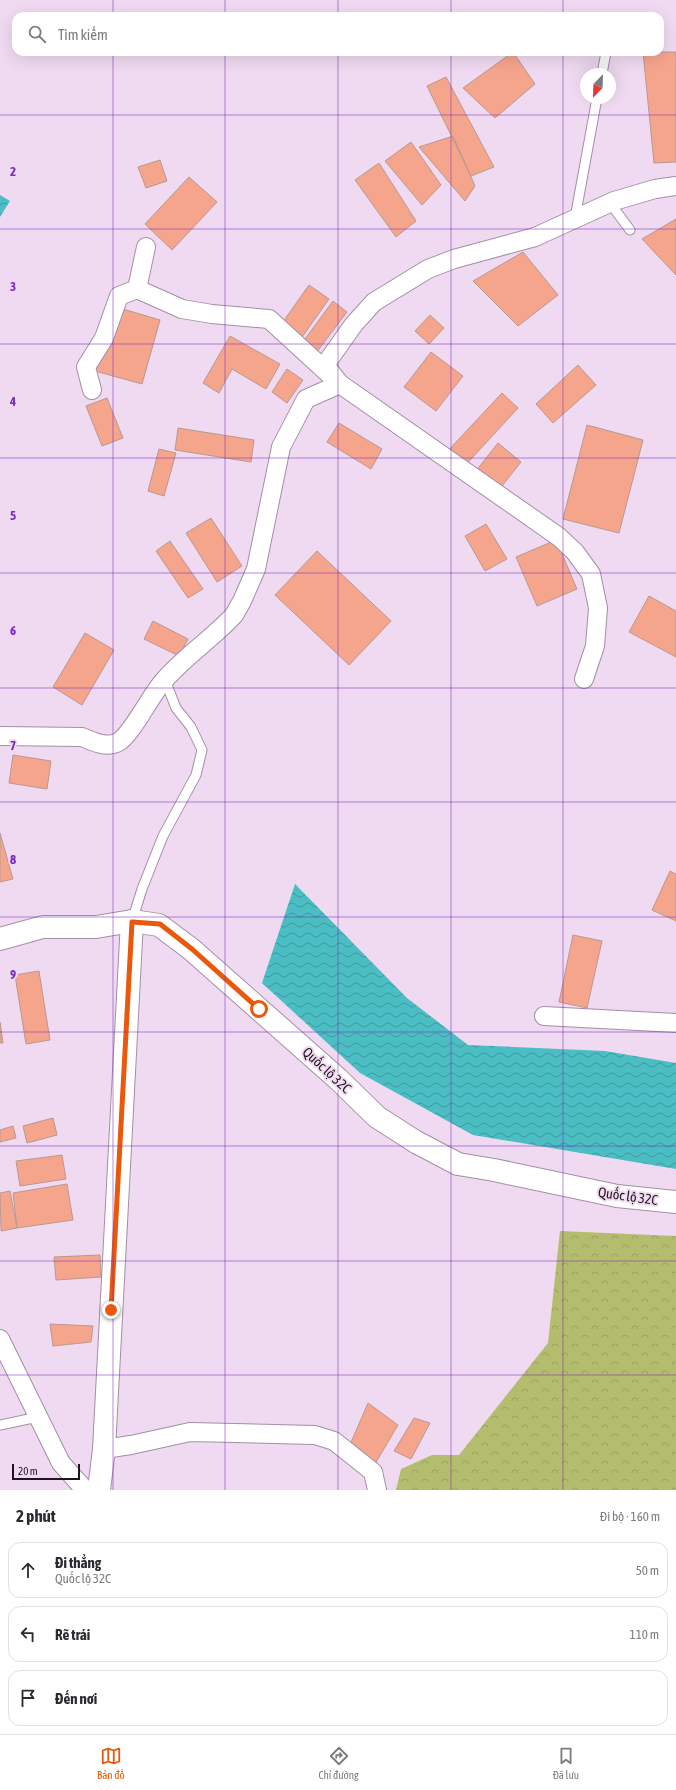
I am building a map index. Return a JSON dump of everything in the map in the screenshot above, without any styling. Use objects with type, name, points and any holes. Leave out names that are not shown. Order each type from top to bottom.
[{"type":"main road","name":"Quốc lộ 32C","points":[[0,939],[43,927],[96,927],[132,922],[160,924],[209,964],[338,1079],[377,1117],[416,1142],[451,1161],[458,1164],[494,1170],[616,1196],[676,1202]]},
{"type":"main road","points":[[99,1490],[104,1449],[132,922]]},
{"type":"street","points":[[340,384],[325,365],[354,324],[374,302],[428,269],[454,259],[535,238],[575,218],[610,203],[655,189],[676,186]]},
{"type":"street","points":[[137,289],[146,247]]},
{"type":"street","points":[[92,390],[86,367],[104,338],[119,296],[137,289],[182,309],[212,314],[268,319],[340,384],[559,537],[575,552],[591,574],[598,608],[595,646],[584,678]]},
{"type":"street","points":[[0,736],[82,737],[105,745],[119,742],[127,734],[165,680],[234,615],[242,602],[256,569],[281,447],[306,399],[340,384]]},
{"type":"street","points":[[544,1016],[676,1023]]},
{"type":"street","points":[[0,1339],[61,1463],[85,1490]]},
{"type":"street","points":[[104,1449],[131,1445],[190,1432],[315,1436],[334,1442],[373,1472],[377,1490]]},
{"type":"lane","points":[[603,68],[605,56]]},
{"type":"lane","points":[[575,218],[596,104]]},
{"type":"lane","points":[[610,203],[630,230]]},
{"type":"lane","points":[[132,922],[142,889],[160,842],[196,775],[202,750],[191,727],[176,708],[165,680]]},
{"type":"lane","points":[[0,1425],[38,1417]]},
{"type":"green space","points":[[560,1231],[676,1236],[676,1490],[396,1490],[401,1469],[432,1455],[459,1455],[548,1343]]},
{"type":"water","points":[[0,195],[10,201],[0,217]]},
{"type":"water","points":[[295,884],[407,998],[468,1045],[605,1051],[676,1063],[676,1169],[473,1135],[360,1073],[262,983]]},
{"type":"building","points":[[664,52],[676,52],[676,162],[654,163],[643,56],[664,56]]},
{"type":"building","points":[[507,56],[516,56],[535,84],[495,118],[463,88]]},
{"type":"building","points":[[446,77],[494,167],[471,176],[427,86]]},
{"type":"building","points":[[453,136],[475,186],[465,201],[419,147]]},
{"type":"building","points":[[411,142],[441,185],[422,205],[385,161]]},
{"type":"building","points":[[160,160],[167,181],[146,188],[138,167]]},
{"type":"building","points":[[379,163],[416,221],[396,237],[355,180]]},
{"type":"building","points":[[189,177],[217,202],[172,250],[145,224]]},
{"type":"building","points":[[676,219],[676,275],[642,239]]},
{"type":"building","points":[[523,252],[558,295],[518,326],[473,281]]},
{"type":"building","points":[[309,285],[329,299],[300,340],[280,326]]},
{"type":"building","points":[[333,301],[347,312],[316,353],[302,343]]},
{"type":"building","points":[[113,306],[160,320],[142,384],[95,371]]},
{"type":"building","points":[[430,315],[444,328],[429,344],[415,331]]},
{"type":"building","points":[[230,336],[280,364],[266,389],[232,369],[219,393],[203,383]]},
{"type":"building","points":[[431,352],[463,376],[436,411],[404,387]]},
{"type":"building","points":[[578,365],[596,385],[553,423],[536,404]]},
{"type":"building","points":[[287,369],[303,380],[287,403],[272,392]]},
{"type":"building","points":[[502,393],[518,408],[461,470],[444,455]]},
{"type":"building","points":[[107,398],[123,438],[102,446],[86,406]]},
{"type":"building","points":[[339,423],[382,449],[371,469],[327,442]]},
{"type":"building","points":[[587,425],[643,440],[619,533],[563,519]]},
{"type":"building","points":[[178,428],[254,440],[251,462],[175,450]]},
{"type":"building","points":[[498,443],[521,462],[498,491],[475,472]]},
{"type":"building","points":[[159,449],[176,453],[164,496],[148,491]]},
{"type":"building","points":[[211,518],[242,566],[217,582],[186,533]]},
{"type":"building","points":[[486,524],[507,559],[485,571],[465,536]]},
{"type":"building","points":[[556,540],[577,589],[537,606],[516,557]]},
{"type":"building","points":[[170,541],[203,589],[188,598],[156,551]]},
{"type":"building","points":[[317,551],[391,621],[349,665],[275,595]]},
{"type":"building","points":[[649,596],[676,611],[676,657],[629,632]]},
{"type":"building","points":[[153,621],[188,639],[179,656],[144,639]]},
{"type":"building","points":[[85,633],[114,650],[82,705],[53,687]]},
{"type":"building","points":[[13,755],[51,761],[47,789],[9,783]]},
{"type":"building","points":[[0,833],[13,879],[0,882]]},
{"type":"building","points":[[670,871],[676,874],[676,921],[652,910]]},
{"type":"building","points":[[573,935],[602,941],[587,1008],[559,1002]]},
{"type":"building","points":[[39,971],[50,1040],[26,1044],[15,975]]},
{"type":"building","points":[[0,1022],[3,1043],[0,1043]]},
{"type":"building","points":[[53,1118],[57,1135],[27,1143],[23,1126]]},
{"type":"building","points":[[13,1126],[16,1138],[0,1142],[0,1130]]},
{"type":"building","points":[[62,1155],[66,1179],[20,1186],[16,1161]]},
{"type":"building","points":[[67,1184],[73,1220],[17,1228],[13,1193]]},
{"type":"building","points":[[10,1191],[17,1228],[1,1231],[0,1193]]},
{"type":"building","points":[[100,1255],[101,1277],[56,1280],[54,1257]]},
{"type":"building","points":[[50,1324],[93,1326],[91,1342],[53,1346]]},
{"type":"building","points":[[368,1403],[398,1425],[375,1464],[349,1447]]},
{"type":"building","points":[[414,1418],[430,1423],[411,1459],[394,1451]]},
{"type":"route","points":[[111,1310],[132,922],[160,924],[192,949],[259,1009]]}]
